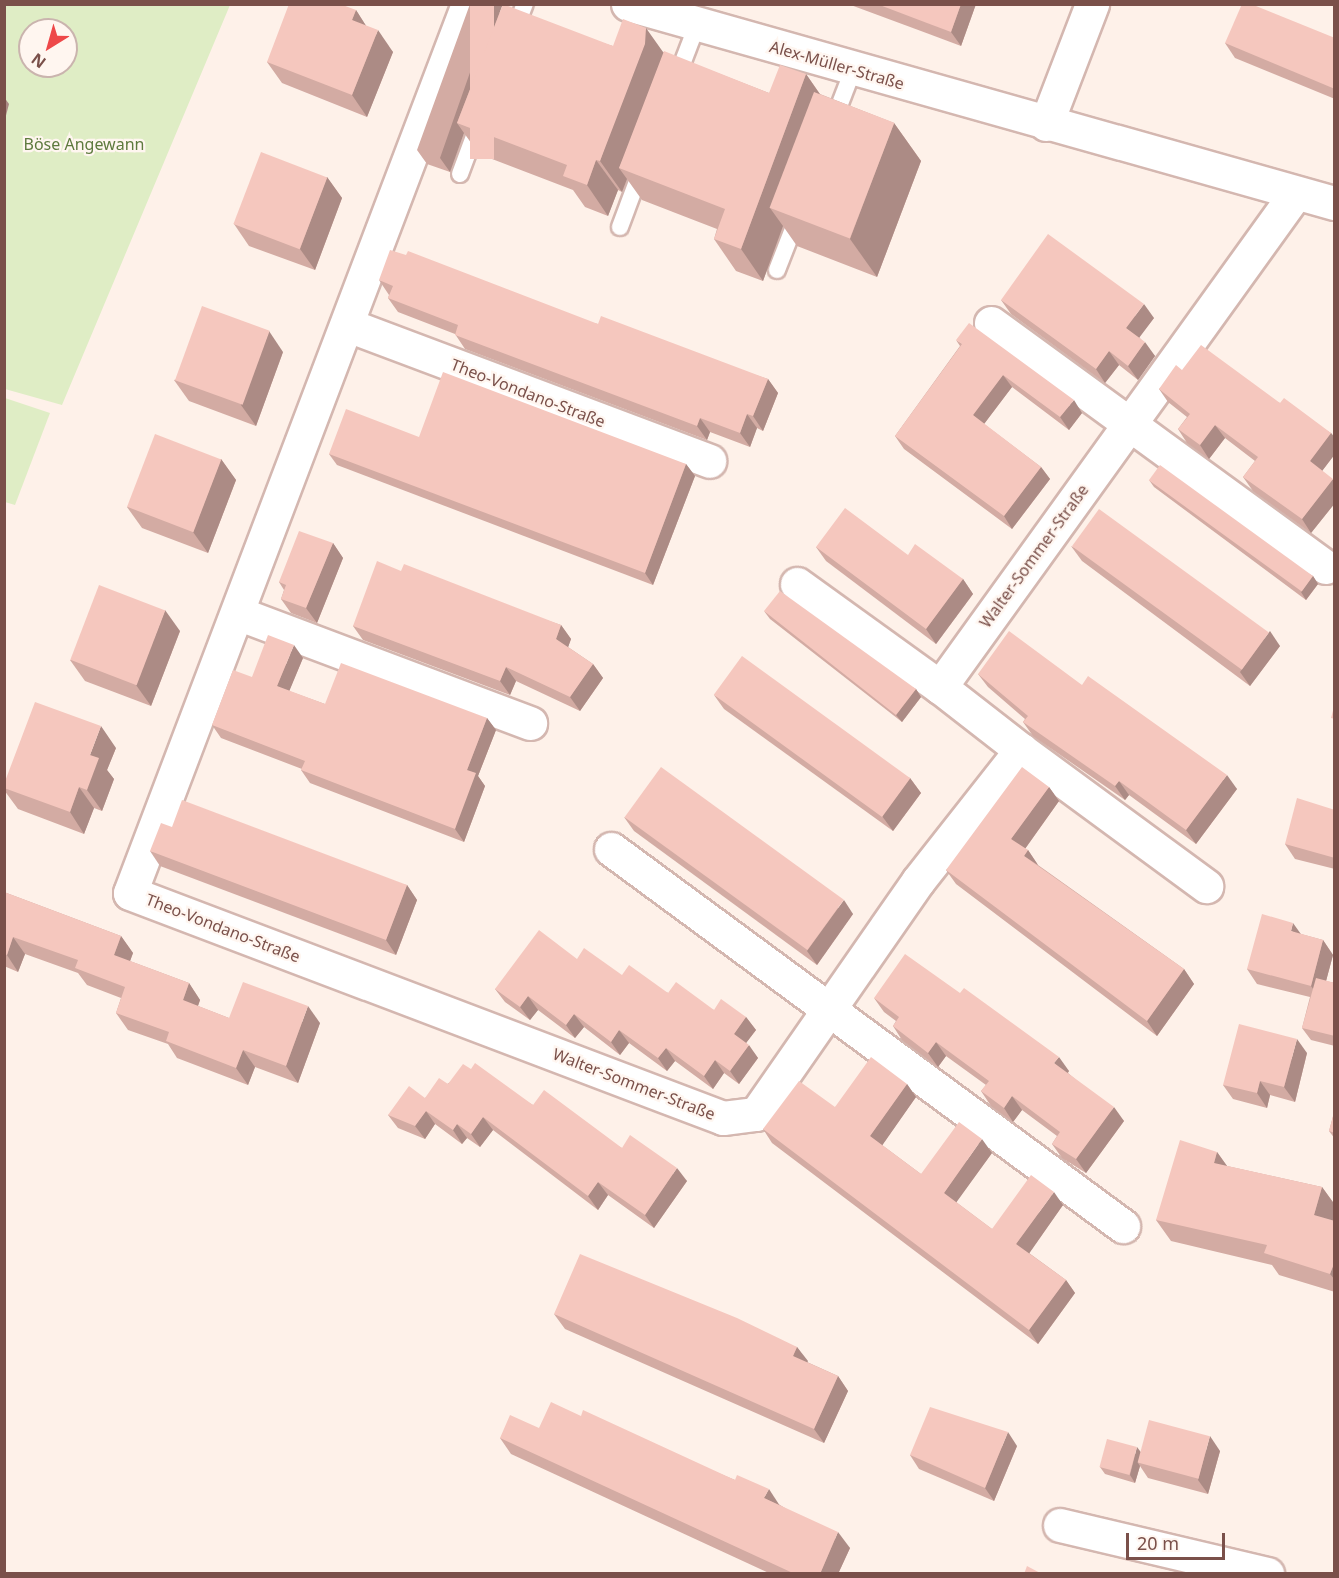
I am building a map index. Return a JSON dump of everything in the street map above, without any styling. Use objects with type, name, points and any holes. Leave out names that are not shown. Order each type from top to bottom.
[{"type":"street","name":"Theo-Vondano-Straße","points":[[428,1006],[130,893],[240,614],[468,4]]},
{"type":"street","name":"Alex-Müller-Straße","points":[[628,4],[853,70],[1295,194],[1335,203]]},
{"type":"street","points":[[1046,124],[1092,4]]},
{"type":"street","name":"Walter-Sommer-Straße","points":[[939,687],[1295,194]]},
{"type":"street","points":[[991,323],[1326,567]]},
{"type":"street","name":"Theo-Vondano-Straße","points":[[348,325],[709,461]]},
{"type":"street","points":[[797,584],[1206,886]]},
{"type":"street","points":[[240,614],[530,723]]},
{"type":"street","name":"Walter-Sommer-Straße","points":[[428,1006],[723,1118],[756,1114],[918,881],[1021,750]]},
{"type":"street","points":[[611,849],[1123,1226]]},
{"type":"street","points":[[1060,1525],[1267,1574]]},
{"type":"lane","points":[[509,47],[525,4]]},
{"type":"lane","points":[[669,97],[697,25]]},
{"type":"lane","points":[[826,142],[853,70]]},
{"type":"lane","points":[[460,174],[484,111]]},
{"type":"lane","points":[[620,226],[649,151]]},
{"type":"lane","points":[[777,270],[806,195]]},
{"type":"green space","name":"Böse Angewann","points":[[4,5],[230,5],[62,405],[5,389]]},
{"type":"green space","points":[[5,398],[50,413],[15,505],[5,502]]},
{"type":"building","points":[[289,4],[340,4],[356,10],[352,20],[378,30],[352,95],[267,62]]},
{"type":"building","points":[[470,4],[494,4],[494,159],[470,159]]},
{"type":"building","points":[[503,4],[613,46],[623,19],[646,28],[645,44],[600,161],[596,160],[587,185],[563,176],[567,165],[457,123]]},
{"type":"building","points":[[877,4],[961,4],[951,32]]},
{"type":"building","points":[[1242,4],[1251,4],[1335,38],[1335,89],[1225,43]]},
{"type":"building","points":[[664,51],[769,93],[780,65],[806,74],[741,249],[714,239],[725,209],[619,168]]},
{"type":"building","points":[[814,92],[894,123],[850,239],[770,208]]},
{"type":"building","points":[[261,152],[327,177],[300,249],[233,224]]},
{"type":"building","points":[[1048,234],[1144,304],[1126,328],[1145,342],[1128,366],[1109,351],[1096,369],[1001,300]]},
{"type":"building","points":[[390,250],[406,255],[408,251],[598,324],[601,316],[768,379],[753,416],[747,414],[740,433],[700,418],[697,426],[455,335],[458,325],[388,298],[393,286],[379,280]]},
{"type":"building","points":[[202,306],[270,331],[243,405],[175,380]]},
{"type":"building","points":[[969,323],[1074,400],[1060,417],[1003,375],[973,415],[1041,467],[1004,516],[895,436],[962,344],[956,340]]},
{"type":"building","points":[[1201,345],[1280,403],[1284,398],[1331,433],[1310,461],[1333,479],[1302,519],[1243,477],[1258,457],[1215,425],[1200,445],[1178,429],[1190,414],[1159,389],[1176,365],[1182,370]]},
{"type":"building","points":[[443,372],[686,464],[645,573],[329,454],[346,409],[419,437]]},
{"type":"building","points":[[155,434],[221,459],[193,532],[127,507]]},
{"type":"building","points":[[1160,465],[1313,576],[1302,591],[1149,480]]},
{"type":"building","points":[[845,508],[908,555],[915,544],[963,579],[926,629],[816,547]]},
{"type":"building","points":[[1099,509],[1269,632],[1242,670],[1072,546]]},
{"type":"building","points":[[299,531],[333,543],[306,608],[281,599],[286,585],[279,582]]},
{"type":"building","points":[[377,561],[401,571],[404,564],[561,625],[556,639],[593,664],[570,697],[506,667],[500,681],[353,626]]},
{"type":"building","points":[[99,585],[165,610],[137,685],[70,660]]},
{"type":"building","points":[[780,591],[916,689],[896,715],[764,611]]},
{"type":"building","points":[[1009,631],[1082,685],[1088,676],[1227,775],[1186,830],[1119,781],[1115,786],[1023,722],[1028,716],[978,674]]},
{"type":"building","points":[[268,635],[294,645],[277,686],[325,704],[341,663],[487,718],[467,770],[476,773],[455,829],[301,770],[305,761],[212,725],[233,670],[252,677]]},
{"type":"building","points":[[742,656],[910,778],[882,817],[714,695]]},
{"type":"building","points":[[35,702],[101,726],[90,755],[99,758],[87,790],[79,787],[70,812],[4,788]]},
{"type":"building","points":[[1335,703],[1335,719],[1331,718]]},
{"type":"building","points":[[661,767],[844,900],[807,950],[625,817]]},
{"type":"building","points":[[1022,767],[1049,787],[1011,839],[1028,850],[1024,856],[1184,969],[1147,1021],[946,870]]},
{"type":"building","points":[[1297,798],[1335,810],[1335,858],[1285,844]]},
{"type":"building","points":[[182,800],[407,885],[386,940],[150,851],[161,823],[172,827]]},
{"type":"building","points":[[4,892],[121,936],[114,955],[189,983],[183,1000],[229,1018],[243,982],[308,1006],[286,1066],[243,1050],[236,1068],[166,1041],[169,1032],[116,1013],[125,987],[75,968],[78,960],[13,937],[7,955],[4,954]]},
{"type":"building","points":[[1262,914],[1293,923],[1291,931],[1323,940],[1311,986],[1247,969]]},
{"type":"building","points":[[539,930],[577,959],[584,948],[622,975],[629,965],[668,993],[676,982],[714,1010],[721,999],[746,1017],[734,1034],[749,1045],[730,1071],[715,1060],[704,1076],[666,1048],[658,1058],[619,1030],[611,1042],[574,1014],[566,1025],[528,996],[520,1007],[495,989]]},
{"type":"building","points":[[905,954],[960,993],[964,988],[1059,1057],[1054,1063],[1114,1107],[1076,1159],[1052,1144],[1060,1132],[1012,1096],[1004,1108],[981,1091],[989,1081],[936,1042],[928,1053],[893,1026],[899,1017],[874,998]]},
{"type":"building","points":[[1316,978],[1335,983],[1335,1036],[1302,1028]]},
{"type":"building","points":[[1239,1024],[1297,1039],[1284,1087],[1260,1081],[1257,1093],[1223,1085]]},
{"type":"building","points":[[871,1057],[907,1084],[870,1136],[921,1174],[959,1122],[982,1139],[944,1193],[992,1229],[1031,1175],[1054,1192],[1016,1244],[1066,1280],[1029,1330],[763,1129],[799,1081],[835,1107]]},
{"type":"building","points":[[475,1063],[533,1105],[544,1090],[622,1148],[630,1135],[677,1168],[645,1215],[598,1182],[588,1196],[483,1117],[471,1134],[457,1124],[453,1130],[426,1111],[415,1126],[388,1115],[409,1086],[425,1098],[439,1078],[448,1084],[463,1064],[471,1069]]},
{"type":"building","points":[[1335,1109],[1335,1133],[1329,1131]]},
{"type":"building","points":[[1180,1140],[1217,1152],[1214,1163],[1322,1187],[1314,1215],[1335,1221],[1335,1261],[1330,1274],[1264,1253],[1267,1245],[1156,1220]]},
{"type":"building","points":[[580,1254],[737,1318],[797,1347],[793,1356],[838,1376],[814,1429],[554,1314]]},
{"type":"building","points":[[551,1402],[581,1416],[583,1410],[735,1480],[737,1475],[769,1489],[764,1498],[838,1532],[820,1574],[795,1574],[500,1438],[510,1415],[539,1428]]},
{"type":"building","points":[[930,1407],[1008,1432],[985,1488],[910,1455]]},
{"type":"building","points":[[1149,1420],[1210,1436],[1198,1479],[1138,1463]]},
{"type":"building","points":[[1107,1439],[1137,1447],[1129,1475],[1099,1467]]},
{"type":"building","points":[[1027,1566],[1042,1574],[1024,1574]]}]
